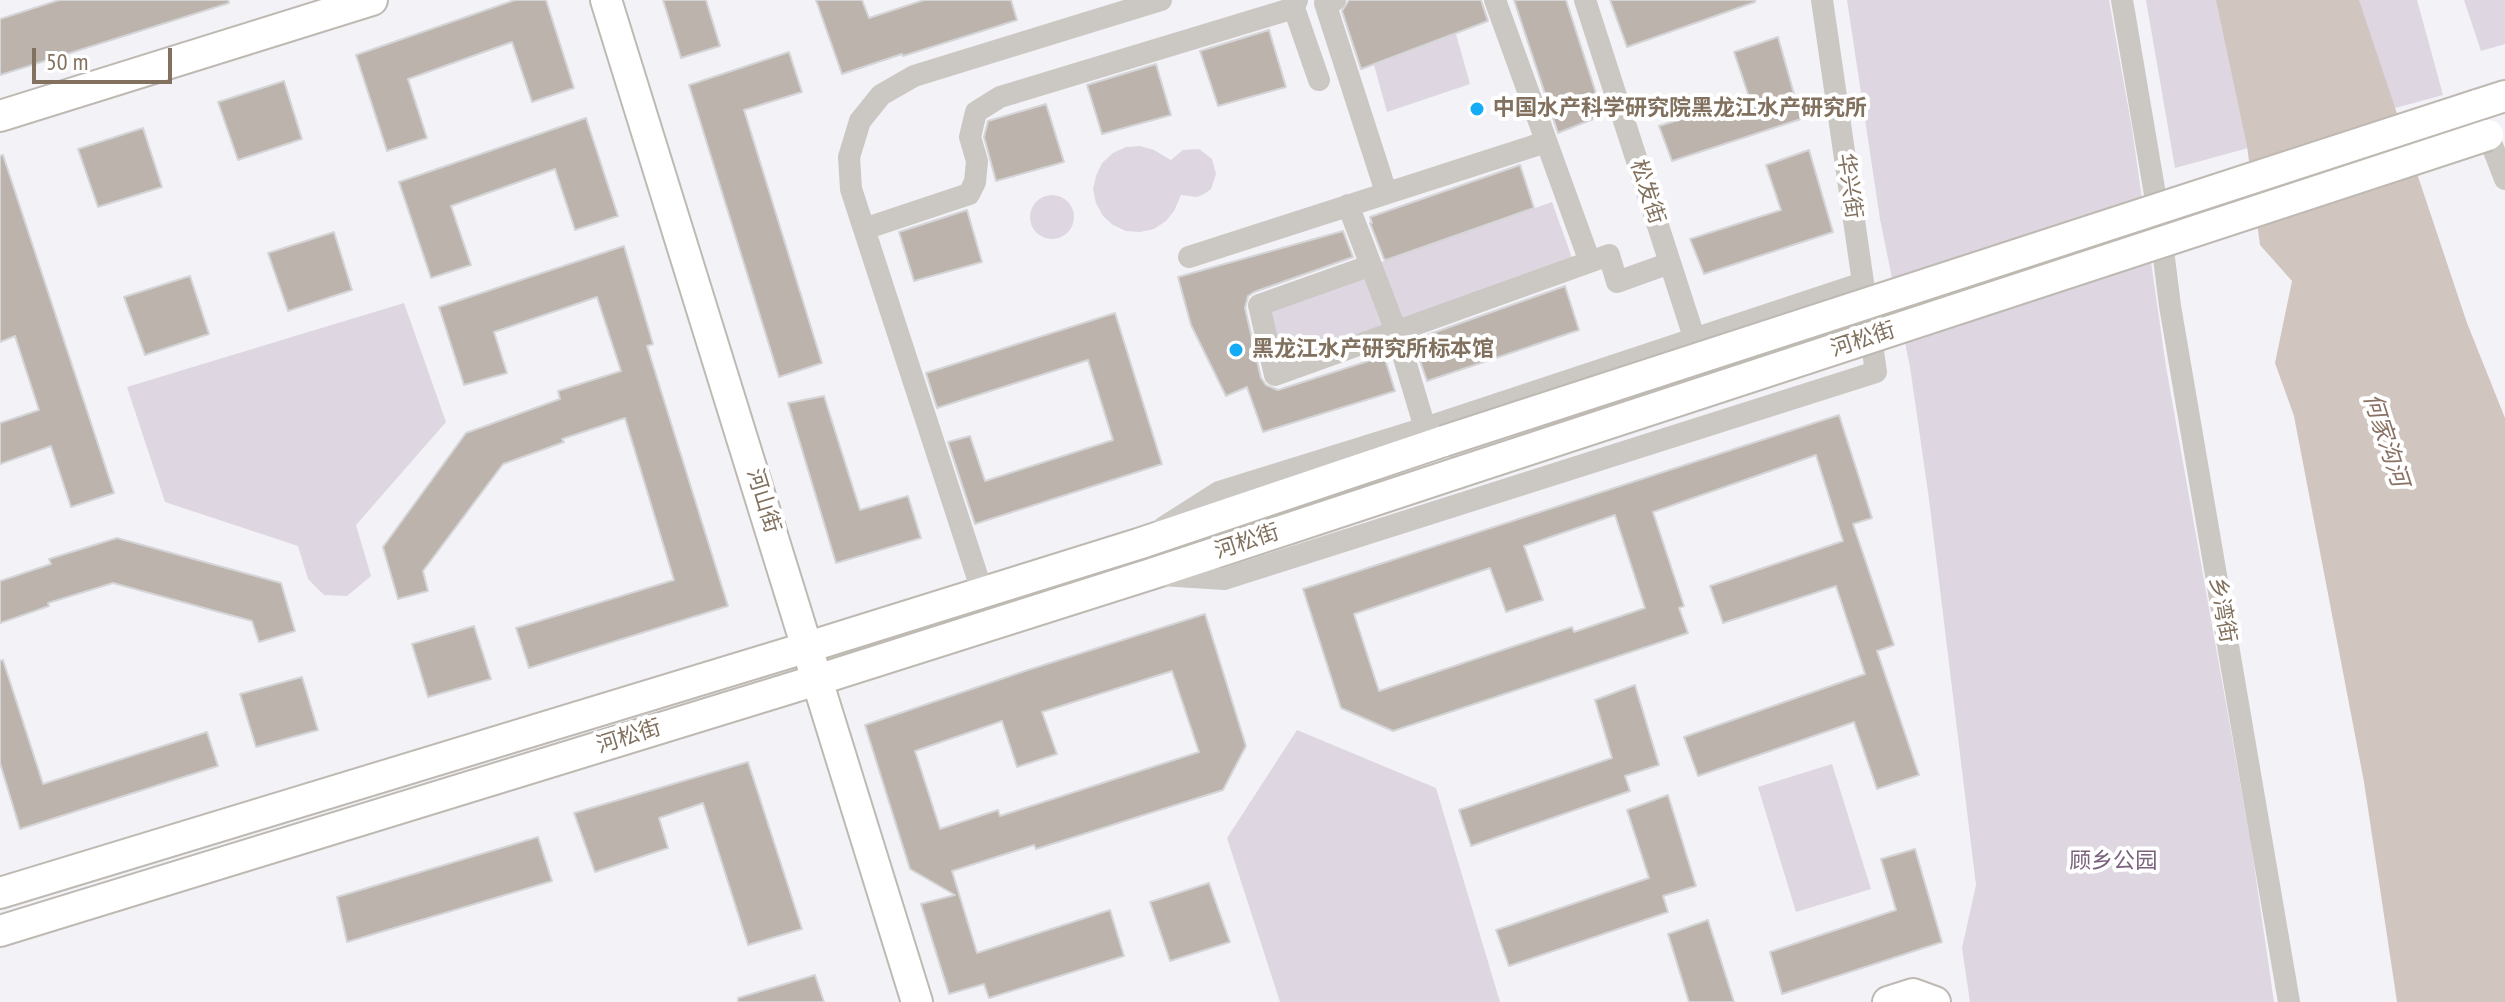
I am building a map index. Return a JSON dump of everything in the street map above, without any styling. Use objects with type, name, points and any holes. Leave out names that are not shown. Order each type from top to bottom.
[{"type":"main road","points":[[0,116],[372,0]]},
{"type":"main road","name":"河山街","points":[[606,0],[917,1002]]},
{"type":"main road","name":"河松街","points":[[0,893],[1138,544],[1434,435],[2491,101]]},
{"type":"main road","name":"河松街","points":[[0,931],[1151,574],[2497,132]]},
{"type":"main road","points":[[1888,1002],[1913,994],[1935,1002]]},
{"type":"street","points":[[982,591],[851,189],[849,157],[860,121],[881,95],[914,76],[1161,0]]},
{"type":"street","points":[[1335,0],[1325,3],[1386,192]]},
{"type":"street","points":[[1495,0],[1586,251]]},
{"type":"street","name":"松发街","points":[[1585,0],[1694,337]]},
{"type":"street","name":"华兴街","points":[[1151,574],[1224,579],[1876,372],[1822,0]]},
{"type":"street","name":"乡湾街","points":[[2122,0],[2159,218],[2170,306],[2289,1002]]},
{"type":"street","points":[[864,229],[969,194],[975,182],[977,161],[970,137],[976,112],[1000,97],[1295,4],[1319,80]]},
{"type":"street","points":[[2497,132],[2505,179]]},
{"type":"street","points":[[1189,257],[1546,142]]},
{"type":"street","points":[[1348,205],[1434,435],[1694,337],[1863,283]]},
{"type":"street","points":[[1369,266],[1259,305],[1275,375],[1609,255],[1617,282],[1670,263]]},
{"type":"green space","name":"顾乡公园","points":[[1847,0],[2109,0],[2132,129],[2166,367],[2251,844],[2274,1002],[1970,1002],[1962,948],[1976,885],[1929,499],[1910,367],[1880,219]]},
{"type":"green space","points":[[2146,0],[2417,0],[2443,95],[2175,168]]},
{"type":"green space","points":[[2464,0],[2505,0],[2505,44],[2481,51]]},
{"type":"green space","points":[[1456,34],[1470,84],[1387,112],[1374,65]]},
{"type":"green space","points":[[1140,146],[1171,160],[1183,150],[1199,149],[1212,159],[1216,174],[1211,189],[1197,197],[1181,195],[1174,211],[1154,229],[1126,231],[1103,216],[1093,189],[1102,163],[1126,147]]},
{"type":"green space","points":[[1052,195],[1067,202],[1074,217],[1067,232],[1052,239],[1037,232],[1030,217],[1037,202]]},
{"type":"green space","points":[[1552,202],[1576,269],[1275,375],[1259,305]]},
{"type":"green space","points":[[404,303],[446,422],[356,525],[371,576],[347,596],[324,595],[308,579],[298,546],[165,502],[127,387]]},
{"type":"green space","points":[[1297,730],[1436,788],[1500,1002],[1280,1002],[1227,838]]},
{"type":"green space","points":[[1832,764],[1871,889],[1796,912],[1758,787]]},
{"type":"water","name":"何家沟河","points":[[2216,0],[2359,0],[2467,323],[2505,418],[2505,1002],[2397,1002],[2364,782],[2294,416],[2275,363],[2292,281],[2260,245],[2247,146]]},
{"type":"building","points":[[59,0],[228,0],[229,3],[0,75],[0,19]]},
{"type":"building","points":[[515,0],[546,0],[574,88],[532,102],[512,42],[408,79],[427,138],[387,151],[356,55]]},
{"type":"building","points":[[663,0],[706,0],[720,46],[681,58]]},
{"type":"building","points":[[816,0],[862,0],[869,18],[924,0],[1011,0],[1017,20],[842,74]]},
{"type":"building","points":[[1349,0],[1481,0],[1488,21],[1361,69],[1342,11]]},
{"type":"building","points":[[1514,0],[1566,0],[1603,115],[1558,133]]},
{"type":"building","points":[[1610,0],[1755,0],[1755,2],[1627,47]]},
{"type":"building","points":[[1269,30],[1286,87],[1218,106],[1200,51]]},
{"type":"building","points":[[1778,37],[1801,119],[1672,161],[1659,126],[1749,97],[1734,52]]},
{"type":"building","points":[[789,52],[802,92],[744,110],[822,363],[779,377],[689,85]]},
{"type":"building","points":[[1156,64],[1171,115],[1102,134],[1087,85]]},
{"type":"building","points":[[284,81],[302,139],[238,160],[218,102]]},
{"type":"building","points":[[1046,104],[1064,162],[996,181],[984,137],[988,121]]},
{"type":"building","points":[[586,118],[618,216],[575,230],[555,169],[451,206],[471,265],[431,278],[399,182]]},
{"type":"building","points":[[143,128],[162,187],[98,207],[78,149]]},
{"type":"building","points":[[1809,150],[1833,232],[1704,274],[1690,239],[1781,210],[1766,165]]},
{"type":"building","points":[[3,155],[114,493],[71,507],[51,446],[0,464],[0,423],[39,410],[15,336],[0,342],[0,156]]},
{"type":"building","points":[[1520,165],[1534,208],[1384,259],[1370,217]]},
{"type":"building","points":[[967,210],[982,262],[914,281],[899,232]]},
{"type":"building","points":[[1343,231],[1353,257],[1248,296],[1245,308],[1261,378],[1266,385],[1278,390],[1384,356],[1395,391],[1263,432],[1247,387],[1226,396],[1191,325],[1178,277]]},
{"type":"building","points":[[334,232],[352,290],[288,311],[268,253]]},
{"type":"building","points":[[624,246],[653,344],[647,346],[728,606],[529,668],[516,628],[674,580],[625,418],[562,439],[564,442],[503,464],[423,571],[428,591],[398,599],[383,547],[466,433],[560,399],[558,391],[621,371],[597,297],[494,332],[507,373],[464,385],[439,307]]},
{"type":"building","points":[[190,276],[209,334],[145,355],[124,297]]},
{"type":"building","points":[[1565,286],[1579,330],[1427,381],[1413,340]]},
{"type":"building","points":[[1115,313],[1162,464],[975,524],[948,442],[970,436],[985,481],[1113,440],[1088,360],[937,408],[926,373]]},
{"type":"building","points":[[824,396],[860,510],[908,496],[921,538],[836,563],[788,403]]},
{"type":"building","points":[[1839,415],[1872,518],[1853,524],[1894,645],[1877,651],[1919,775],[1877,789],[1854,722],[1698,776],[1684,737],[1865,674],[1836,586],[1723,623],[1710,586],[1843,541],[1816,455],[1653,512],[1684,606],[1679,608],[1688,633],[1393,731],[1341,708],[1303,589]],"holes":[[[1615,515],[1645,608],[1574,632],[1572,627],[1379,691],[1354,614],[1490,568],[1506,612],[1543,600],[1524,546]]]},
{"type":"building","points":[[117,538],[281,583],[295,631],[259,642],[252,621],[113,583],[48,603],[49,606],[0,623],[0,581],[51,564],[49,559]]},
{"type":"building","points":[[1205,614],[1246,746],[1223,790],[1036,849],[1034,845],[952,871],[977,953],[1110,910],[1124,956],[989,998],[984,984],[949,994],[921,904],[955,895],[910,869],[865,725]],"holes":[[[1172,671],[1199,752],[1000,816],[998,810],[940,829],[915,751],[1002,721],[1017,767],[1057,754],[1042,712]]]},
{"type":"building","points":[[474,626],[491,679],[428,697],[412,644]]},
{"type":"building","points":[[3,660],[43,784],[207,732],[218,766],[20,829],[0,763],[0,661]]},
{"type":"building","points":[[302,677],[318,730],[256,747],[240,694]]},
{"type":"building","points":[[1635,685],[1659,765],[1625,776],[1630,791],[1471,846],[1459,810],[1612,758],[1595,700]]},
{"type":"building","points":[[748,762],[802,929],[748,945],[703,803],[659,818],[668,848],[595,872],[574,813]]},
{"type":"building","points":[[1668,795],[1696,886],[1663,896],[1668,912],[1509,966],[1496,930],[1649,878],[1627,810]]},
{"type":"building","points":[[538,837],[552,881],[347,942],[337,897]]},
{"type":"building","points":[[1915,849],[1942,942],[1782,994],[1770,952],[1896,910],[1881,859]]},
{"type":"building","points":[[1209,883],[1230,942],[1170,961],[1150,902]]},
{"type":"building","points":[[1708,920],[1734,1002],[1689,1002],[1668,934]]},
{"type":"building","points":[[815,975],[824,1002],[738,1002],[738,998]]},
{"type":"place","name":"中国水产科学研究院黑龙江水产研究所","points":[[1477,109]]},
{"type":"place","name":"黑龙江水产研究所标本馆","points":[[1236,350]]}]
